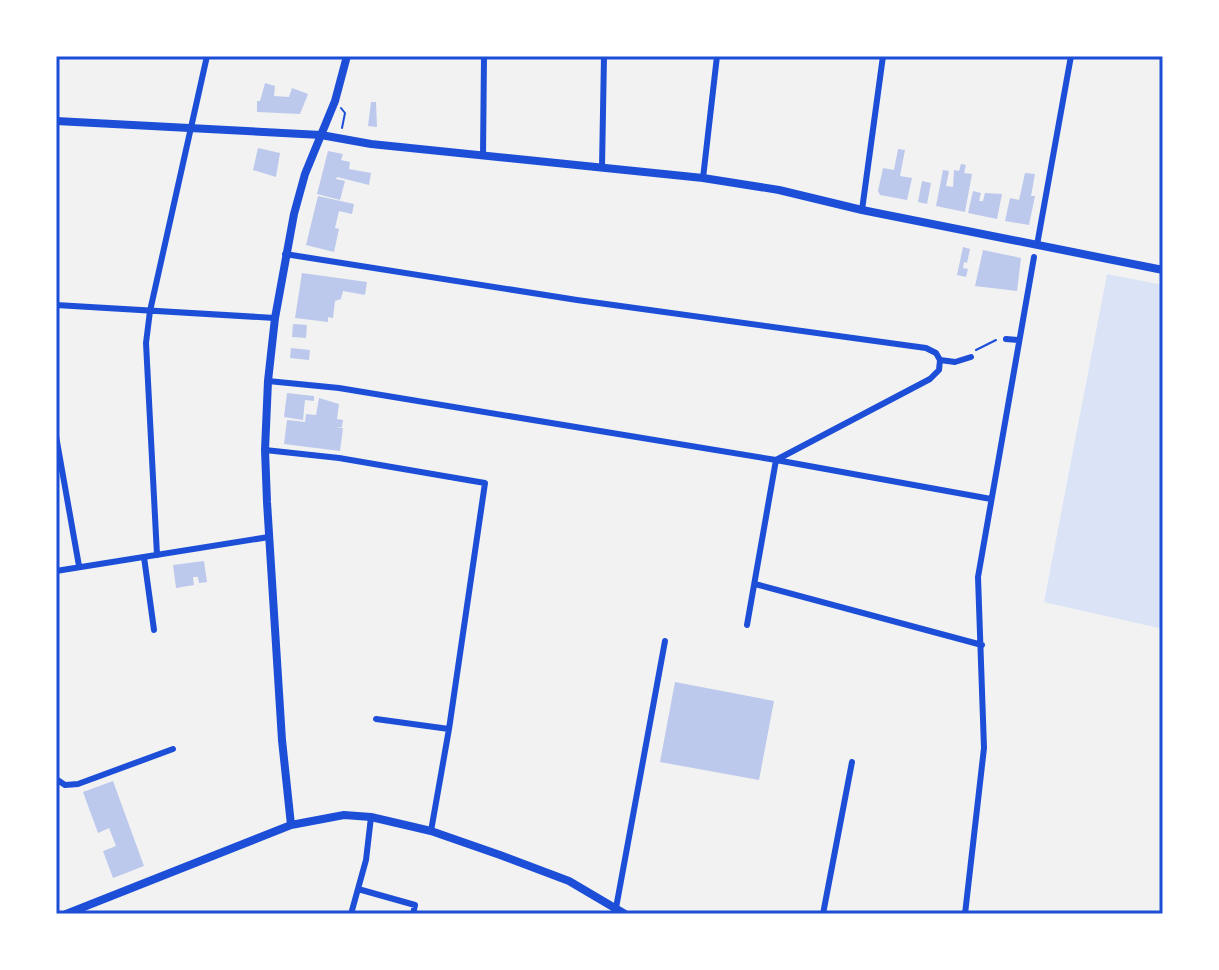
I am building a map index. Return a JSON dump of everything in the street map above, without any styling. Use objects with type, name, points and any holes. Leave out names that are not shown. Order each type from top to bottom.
[{"type":"street","points":[[157,555],[146,343],[150,311],[207,56]]},
{"type":"street","points":[[291,825],[282,740],[269,537],[265,450],[268,381],[285,254],[301,188],[335,101],[347,56]]},
{"type":"street","points":[[483,156],[484,56]]},
{"type":"street","points":[[602,167],[604,56]]},
{"type":"street","points":[[703,178],[717,56]]},
{"type":"street","points":[[862,210],[883,56]]},
{"type":"street","points":[[1037,245],[1071,56]]},
{"type":"street","points":[[56,121],[321,135],[371,144],[703,178],[779,190],[862,210],[1163,270]]},
{"type":"street","points":[[285,254],[577,300],[926,348],[936,353],[940,360],[939,370],[930,379],[776,460]]},
{"type":"street","points":[[965,914],[984,748],[978,577],[1034,257]]},
{"type":"street","points":[[56,305],[275,318]]},
{"type":"street","points":[[1007,339],[1019,340]]},
{"type":"street","points":[[940,360],[955,362],[971,357]]},
{"type":"street","points":[[268,381],[339,388],[991,499]]},
{"type":"street","points":[[56,436],[79,566]]},
{"type":"street","points":[[265,450],[339,458],[485,483],[431,831]]},
{"type":"street","points":[[747,625],[776,460]]},
{"type":"street","points":[[56,571],[269,537]]},
{"type":"street","points":[[144,557],[154,630]]},
{"type":"street","points":[[755,584],[982,645]]},
{"type":"street","points":[[66,914],[291,825],[344,815],[371,817],[431,831],[569,881],[621,911],[665,641]]},
{"type":"street","points":[[376,719],[449,729]]},
{"type":"street","points":[[56,779],[65,785],[78,784],[173,749]]},
{"type":"street","points":[[823,914],[852,762]]},
{"type":"street","points":[[351,914],[366,860],[371,817]]},
{"type":"street","points":[[358,889],[415,905],[413,914]]},
{"type":"path","points":[[335,101],[345,113],[339,137]]},
{"type":"path","points":[[971,357],[977,349],[1003,336],[1007,339]]},
{"type":"shaded area","points":[[1107,274],[1163,285],[1163,629],[1044,602]]},
{"type":"building","points":[[265,83],[275,86],[274,96],[289,97],[292,88],[308,94],[300,114],[257,112],[257,101],[260,101]]},
{"type":"building","points":[[371,102],[376,102],[377,127],[368,126]]},
{"type":"building","points":[[258,148],[280,153],[276,177],[253,170]]},
{"type":"building","points":[[898,149],[905,150],[900,176],[912,178],[907,200],[880,195],[878,191],[883,168],[894,170]]},
{"type":"building","points":[[328,151],[343,154],[341,160],[350,162],[349,169],[371,173],[369,185],[337,177],[345,181],[340,200],[317,194]]},
{"type":"building","points":[[961,164],[966,165],[964,173],[972,174],[965,212],[936,206],[943,170],[949,171],[946,186],[953,187],[954,170],[959,171]]},
{"type":"building","points":[[1025,173],[1035,174],[1031,196],[1035,196],[1029,225],[1005,221],[1010,198],[1019,200]]},
{"type":"building","points":[[922,181],[931,183],[927,204],[918,202]]},
{"type":"building","points":[[973,191],[981,193],[979,201],[983,201],[985,193],[1002,194],[997,219],[968,213]]},
{"type":"building","points":[[318,196],[354,204],[352,214],[339,211],[334,252],[306,245]]},
{"type":"building","points":[[963,247],[970,249],[963,268],[968,269],[966,277],[957,275]]},
{"type":"building","points":[[983,250],[1021,258],[1017,291],[975,286]]},
{"type":"building","points":[[302,273],[367,282],[365,295],[343,291],[341,299],[335,301],[333,318],[328,317],[328,322],[295,318]]},
{"type":"building","points":[[293,324],[307,325],[306,338],[292,337]]},
{"type":"building","points":[[291,348],[310,350],[309,360],[290,358]]},
{"type":"building","points":[[287,393],[314,396],[314,401],[305,400],[303,420],[284,417]]},
{"type":"building","points":[[319,398],[339,404],[337,419],[343,420],[342,427],[335,427],[343,428],[340,451],[284,444],[287,420],[305,422],[306,414],[316,415]]},
{"type":"building","points":[[204,561],[207,582],[199,583],[198,577],[193,577],[194,585],[176,588],[173,565]]},
{"type":"building","points":[[675,682],[774,701],[759,780],[660,762]]},
{"type":"building","points":[[113,781],[144,866],[113,878],[103,851],[116,846],[109,828],[98,833],[83,792]]}]
